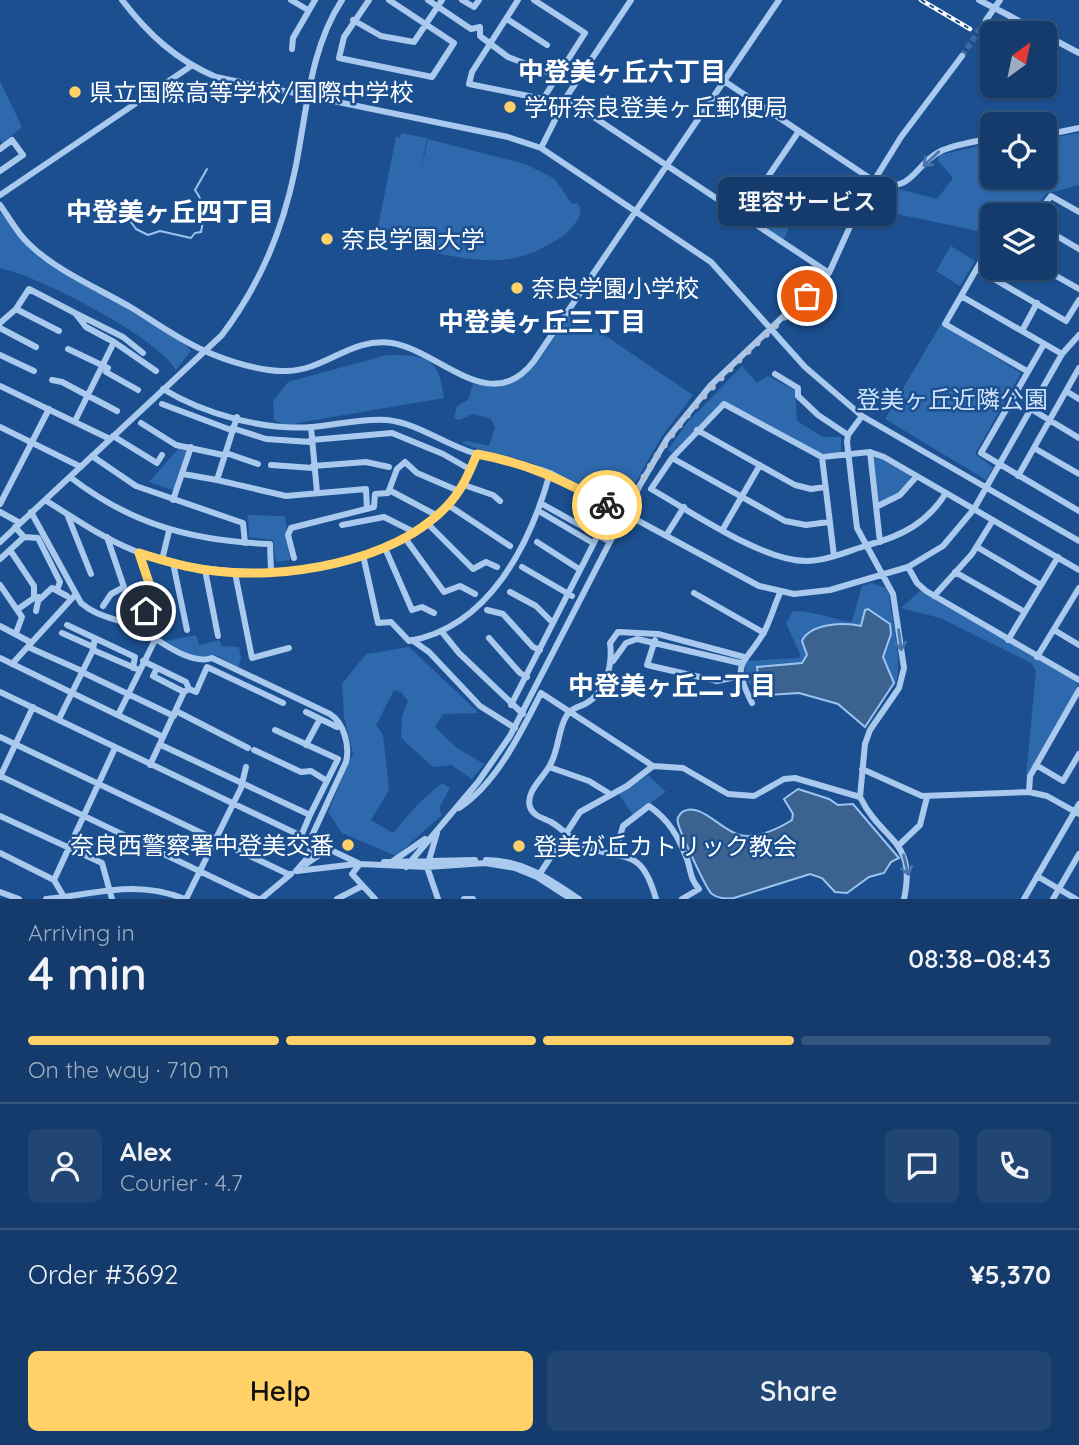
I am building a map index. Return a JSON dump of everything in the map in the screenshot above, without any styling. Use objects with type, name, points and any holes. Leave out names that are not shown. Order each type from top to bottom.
[{"type":"street","points":[[122,0],[145,29],[191,66],[216,77],[508,137],[541,148],[711,262],[825,386],[862,416],[1079,541]]},
{"type":"street","points":[[291,0],[308,10]]},
{"type":"street","points":[[292,49],[293,38],[315,0]]},
{"type":"street","points":[[0,542],[222,335],[244,305],[273,250],[286,208],[321,36],[342,0]]},
{"type":"street","points":[[369,0],[353,20],[339,58],[432,77],[454,43],[390,0]]},
{"type":"street","points":[[428,0],[440,3],[471,29],[480,27],[480,36],[519,63],[548,70],[558,76]]},
{"type":"street","points":[[462,0],[474,7],[479,0]]},
{"type":"street","points":[[518,0],[472,72],[469,84],[543,99],[585,33],[534,0]]},
{"type":"street","points":[[541,148],[565,99],[631,0]]},
{"type":"street","points":[[0,205],[28,243],[63,268],[205,351],[267,369],[291,371],[319,364],[353,346],[386,342],[405,347],[480,383],[511,380],[534,360],[779,0]]},
{"type":"street","points":[[979,0],[1020,21]]},
{"type":"street","points":[[986,20],[1000,0]]},
{"type":"street","points":[[353,20],[381,36],[414,42],[440,3]]},
{"type":"street","points":[[507,19],[547,46]]},
{"type":"street","points":[[1057,41],[1079,53]]},
{"type":"street","points":[[407,864],[478,782],[515,728],[610,542],[681,419],[721,374],[829,273],[874,180],[901,137],[962,56]]},
{"type":"street","points":[[0,195],[191,66]]},
{"type":"street","points":[[724,80],[874,180],[886,185],[905,182],[939,151],[980,141]]},
{"type":"street","points":[[565,99],[829,273]]},
{"type":"street","points":[[1057,133],[1079,128]]},
{"type":"street","points":[[742,215],[799,131]]},
{"type":"street","points":[[0,149],[12,140],[23,155],[0,171]]},
{"type":"street","points":[[1045,203],[1051,196],[1079,212]]},
{"type":"street","points":[[1057,236],[1079,249]]},
{"type":"street","points":[[980,264],[945,324],[1027,371]]},
{"type":"street","points":[[977,269],[1066,321],[1079,300]]},
{"type":"street","points":[[1057,277],[1079,289]]},
{"type":"street","points":[[36,347],[0,326],[16,309],[29,289],[122,337],[143,353]]},
{"type":"street","points":[[961,296],[1062,355]]},
{"type":"street","points":[[1022,331],[1037,303]]},
{"type":"street","points":[[16,309],[59,331]]},
{"type":"street","points":[[75,313],[86,327],[114,342],[156,371]]},
{"type":"street","points":[[163,389],[180,399],[259,423],[311,427],[389,420],[477,454],[523,463],[550,473],[759,586],[780,593],[815,594],[908,567],[943,546],[974,509],[1062,355],[1079,335]]},
{"type":"street","points":[[75,421],[114,342]]},
{"type":"street","points":[[1044,344],[981,453],[1079,511]]},
{"type":"street","points":[[68,349],[108,368],[106,372],[138,390]]},
{"type":"street","points":[[0,355],[34,372]]},
{"type":"street","points":[[1018,476],[1079,368]]},
{"type":"street","points":[[775,373],[798,388],[798,396],[818,415],[848,435]]},
{"type":"street","points":[[51,380],[88,395],[117,411]]},
{"type":"street","points":[[0,386],[111,438],[131,440],[157,463],[162,455]]},
{"type":"street","points":[[1066,391],[1079,399]]},
{"type":"street","points":[[162,404],[266,439],[311,441],[392,433],[471,470]]},
{"type":"street","points":[[946,493],[919,524],[880,542],[808,561],[784,559],[651,489],[672,458],[724,404],[821,457],[870,452],[917,476],[1079,570]]},
{"type":"street","points":[[0,504],[49,409]]},
{"type":"street","points":[[1031,409],[1079,438]]},
{"type":"street","points":[[860,797],[862,769],[870,730],[904,678],[893,594],[865,546],[857,524],[848,435],[862,416]]},
{"type":"street","points":[[217,480],[237,417]]},
{"type":"street","points":[[141,423],[176,445],[258,464]]},
{"type":"street","points":[[311,427],[317,492]]},
{"type":"street","points":[[0,428],[81,467]]},
{"type":"street","points":[[697,430],[799,487],[825,487]]},
{"type":"street","points":[[173,500],[191,447]]},
{"type":"street","points":[[1034,449],[1079,474]]},
{"type":"street","points":[[870,452],[880,542]]},
{"type":"street","points":[[45,500],[139,553],[205,570],[234,573],[271,572],[323,565],[363,555],[405,538],[448,505],[461,488],[477,454]]},
{"type":"street","points":[[92,456],[136,486],[243,523],[245,543]]},
{"type":"street","points":[[821,457],[834,556]]},
{"type":"street","points":[[672,458],[790,523],[829,522]]},
{"type":"street","points":[[271,465],[313,467],[366,462],[389,467]]},
{"type":"street","points":[[389,490],[397,469],[405,462],[417,473],[461,488],[480,487],[500,501]]},
{"type":"street","points":[[723,529],[760,465]]},
{"type":"street","points":[[412,640],[442,632],[478,607],[500,584],[528,536],[550,473]]},
{"type":"street","points":[[183,474],[286,496],[366,489],[367,509]]},
{"type":"street","points":[[876,507],[900,495],[917,476]]},
{"type":"street","points":[[70,477],[122,510],[169,531],[207,540],[270,544],[271,572]]},
{"type":"street","points":[[294,558],[288,535],[290,528],[374,507],[375,494],[389,490],[436,515]]},
{"type":"street","points":[[448,505],[510,546]]},
{"type":"street","points":[[544,505],[610,542]]},
{"type":"street","points":[[667,534],[684,507]]},
{"type":"street","points":[[0,512],[18,525],[24,537]]},
{"type":"street","points":[[31,512],[76,594],[90,611],[134,626],[181,653],[223,662],[330,714],[341,723],[348,755],[346,762],[310,840],[309,858],[293,873]]},
{"type":"street","points":[[542,513],[593,543]]},
{"type":"street","points":[[67,514],[90,574]]},
{"type":"street","points":[[342,525],[384,517],[414,532]]},
{"type":"street","points":[[934,596],[977,547],[993,520]]},
{"type":"street","points":[[427,523],[472,569],[486,562],[497,567]]},
{"type":"street","points":[[162,560],[169,531]]},
{"type":"street","points":[[511,705],[598,535]]},
{"type":"street","points":[[0,559],[24,537],[38,538],[60,582],[57,590]]},
{"type":"street","points":[[104,606],[111,594],[124,587],[107,537]]},
{"type":"street","points":[[405,538],[444,592],[460,586],[475,594]]},
{"type":"street","points":[[537,542],[579,569]]},
{"type":"street","points":[[977,547],[1041,585]]},
{"type":"street","points":[[385,548],[412,610],[422,607],[434,613]]},
{"type":"street","points":[[10,550],[34,586],[38,605]]},
{"type":"street","points":[[139,553],[152,592],[146,611]]},
{"type":"street","points":[[363,555],[377,623],[391,622],[429,652],[480,706],[515,728]]},
{"type":"street","points":[[1008,640],[1058,557]]},
{"type":"street","points":[[173,563],[187,631]]},
{"type":"street","points":[[522,567],[569,594]]},
{"type":"street","points":[[908,567],[920,587],[1079,680]]},
{"type":"street","points":[[205,570],[218,636]]},
{"type":"street","points":[[38,605],[55,572]]},
{"type":"street","points":[[955,572],[1025,612]]},
{"type":"street","points":[[234,573],[252,658],[289,648]]},
{"type":"street","points":[[0,584],[22,617],[16,633]]},
{"type":"street","points":[[18,609],[34,598],[34,586]]},
{"type":"street","points":[[1037,657],[1079,588]]},
{"type":"street","points":[[48,590],[57,590],[67,596]]},
{"type":"street","points":[[510,592],[536,606],[553,622]]},
{"type":"street","points":[[694,593],[764,633]]},
{"type":"street","points":[[752,703],[741,676],[742,660],[764,633],[780,593]]},
{"type":"street","points":[[12,664],[76,594]]},
{"type":"street","points":[[1070,602],[1079,607]]},
{"type":"street","points":[[26,603],[38,605]]},
{"type":"street","points":[[486,610],[503,614],[533,647],[540,650]]},
{"type":"street","points":[[66,625],[186,682],[186,690],[150,765]]},
{"type":"street","points":[[0,626],[30,642]]},
{"type":"street","points":[[613,661],[611,641],[624,630],[658,634],[742,660]]},
{"type":"street","points":[[1054,630],[1079,645]]},
{"type":"street","points":[[442,632],[511,705],[523,714]]},
{"type":"street","points":[[62,633],[136,669]]},
{"type":"street","points":[[59,719],[95,638]]},
{"type":"street","points":[[118,715],[136,669],[156,638]]},
{"type":"street","points":[[489,638],[520,673],[527,677]]},
{"type":"street","points":[[656,899],[644,868],[632,858],[584,846],[534,813],[530,806],[530,795],[550,767],[570,711],[597,694],[613,661],[632,640],[655,640],[742,660]]},
{"type":"street","points":[[655,640],[647,665],[717,681],[741,676]]},
{"type":"street","points":[[30,642],[28,647],[128,694],[301,772],[311,771],[327,781]]},
{"type":"street","points":[[135,657],[136,669]]},
{"type":"street","points":[[0,658],[118,715],[162,741],[310,816]]},
{"type":"street","points":[[186,690],[196,692],[207,667],[284,703]]},
{"type":"street","points":[[1030,792],[1030,776],[1079,690]]},
{"type":"street","points":[[0,692],[360,864],[485,863],[539,875]]},
{"type":"street","points":[[453,811],[472,799],[487,781],[518,736],[541,693],[653,766],[683,768],[723,792],[738,796],[758,794],[784,779],[795,778],[860,797],[898,846],[908,867],[904,899]]},
{"type":"street","points":[[33,707],[0,777],[259,899],[328,849]]},
{"type":"street","points":[[306,712],[337,727]]},
{"type":"street","points":[[306,745],[320,719]]},
{"type":"street","points":[[275,730],[338,759],[301,836]]},
{"type":"street","points":[[0,737],[216,840],[293,873],[360,864],[407,864]]},
{"type":"street","points":[[54,880],[115,748]]},
{"type":"street","points":[[1036,765],[1063,781],[1079,754]]},
{"type":"street","points":[[539,875],[564,832],[580,811],[627,786],[653,766]]},
{"type":"street","points":[[46,899],[135,886],[186,899],[233,804],[246,767]]},
{"type":"street","points":[[550,767],[589,780],[610,794]]},
{"type":"street","points":[[862,769],[905,791],[928,797],[1030,792],[1047,796],[1077,813]]},
{"type":"street","points":[[898,846],[920,825],[928,797]]},
{"type":"street","points":[[1024,899],[1077,813],[1079,804]]},
{"type":"street","points":[[615,854],[623,826],[649,806],[668,820],[688,862],[692,881],[699,889],[682,899]]},
{"type":"street","points":[[0,816],[102,863],[112,899]]},
{"type":"street","points":[[438,829],[429,864],[438,899]]},
{"type":"street","points":[[392,862],[438,829]]},
{"type":"street","points":[[435,841],[436,850],[443,860]]},
{"type":"street","points":[[310,869],[319,855],[319,845]]},
{"type":"street","points":[[0,853],[54,880],[64,897]]},
{"type":"street","points":[[1053,899],[1079,854]]},
{"type":"street","points":[[429,864],[443,860],[493,860],[539,875],[569,897],[579,899]]},
{"type":"street","points":[[360,864],[352,874],[375,899]]},
{"type":"street","points":[[1037,876],[1076,899]]},
{"type":"street","points":[[337,899],[362,886]]},
{"type":"street","points":[[0,892],[19,899]]},
{"type":"street","points":[[464,899],[473,899]]},
{"type":"green space","points":[[0,81],[22,127],[3,143],[0,140]]},
{"type":"green space","points":[[401,133],[427,138],[421,171],[428,139],[525,164],[555,179],[572,204],[578,203],[578,218],[560,238],[514,258],[481,260],[414,247],[413,234],[378,227],[396,137],[400,138]]},
{"type":"green space","points":[[1079,133],[1079,185],[1046,194],[1038,203],[980,203],[980,231],[869,208],[873,195],[881,188],[899,189],[937,199],[953,178],[938,161],[939,155],[980,146],[980,189],[1057,189],[1057,137]]},
{"type":"green space","points":[[768,177],[803,201],[782,242],[742,215]]},
{"type":"green space","points":[[0,212],[27,245],[185,344],[191,351],[176,370],[146,341],[122,325],[68,295],[0,268]]},
{"type":"green space","points":[[951,246],[975,261],[960,286],[936,271]]},
{"type":"green space","points":[[573,314],[693,395],[661,438],[623,504],[617,506],[545,468],[462,443],[467,441],[489,446],[495,428],[491,419],[473,414],[459,420],[454,418],[457,406],[468,400],[473,384],[507,384],[531,369],[568,315]]},
{"type":"green space","name":"登美ヶ丘近隣公園","points":[[941,324],[1021,373],[975,454],[993,467],[986,480],[885,419]]},
{"type":"green space","points":[[387,355],[412,356],[429,361],[439,374],[444,398],[286,425],[274,420],[273,401],[288,382]]},
{"type":"green space","points":[[742,366],[757,383],[768,376],[795,390],[797,421],[823,437],[841,437],[841,453],[818,453],[724,401],[672,453],[668,450],[687,423]]},
{"type":"green space","points":[[180,447],[187,449],[175,491],[149,482]]},
{"type":"green space","points":[[875,456],[910,475],[911,479],[897,494],[881,503],[877,501],[872,459]]},
{"type":"green space","points":[[248,515],[285,516],[290,560],[276,562],[273,540],[249,537]]},
{"type":"green space","points":[[871,583],[886,588],[889,595],[898,657],[897,680],[893,688],[893,678],[883,657],[888,641],[877,617],[870,613],[861,626],[821,627],[807,633],[806,660],[796,666],[757,667],[759,682],[756,691],[744,678],[746,661],[799,658],[800,654],[786,623],[792,612],[812,613],[852,622],[862,586]]},
{"type":"green space","points":[[920,591],[1077,682],[1078,686],[1026,776],[1036,671],[1031,663],[940,618],[901,608]]},
{"type":"green space","points":[[196,635],[199,645],[219,640],[222,646],[239,647],[241,658],[238,667],[216,655],[196,655],[166,641]]},
{"type":"green space","points":[[409,647],[479,713],[443,714],[435,727],[457,748],[484,764],[472,779],[451,765],[433,767],[401,738],[402,716],[408,701],[401,692],[394,690],[376,725],[383,735],[389,790],[371,820],[393,833],[418,804],[442,783],[450,788],[439,808],[442,815],[396,856],[342,833],[328,812],[353,753],[344,717],[342,684],[366,654]]},
{"type":"green space","points":[[648,775],[666,792],[633,815],[619,794]]},
{"type":"shaded area","points":[[868,609],[890,624],[891,634],[883,657],[894,683],[865,727],[838,704],[799,693],[768,695],[756,691],[759,682],[757,667],[802,663],[807,655],[802,641],[812,630],[828,625],[861,626],[865,610]]},
{"type":"shaded area","points":[[798,789],[829,799],[838,805],[853,804],[899,858],[891,862],[884,873],[869,877],[847,893],[835,892],[822,878],[810,874],[734,898],[712,894],[680,829],[678,817],[681,813],[695,810],[740,835],[760,834],[792,820],[793,814],[784,799]]},
{"type":"waterway","points":[[98,218],[123,211],[136,229],[148,235],[160,231],[191,238],[195,233],[201,232],[203,211],[195,190],[207,169]]},
{"type":"tunnel","points":[[962,56],[986,20]]},
{"type":"railway","points":[[921,0],[970,29]]},
{"type":"way so far","points":[[607,505],[625,515],[667,439],[699,397],[807,296]]},
{"type":"place","name":"県立国際高等学校/国際中学校","points":[[75,92]]},
{"type":"place","name":"学研奈良登美ヶ丘郵便局","points":[[510,107]]},
{"type":"place","name":"奈良学園大学","points":[[327,239]]},
{"type":"place","name":"奈良学園小学校","points":[[517,288]]},
{"type":"place","name":"理容サービス","points":[[807,296]]},
{"type":"place","name":"奈良西警察署中登美交番","points":[[348,845]]},
{"type":"place","name":"登美が丘カトリック教会","points":[[519,846]]},
{"type":"district","name":"中登美ヶ丘六丁目","points":[[622,71]]},
{"type":"district","name":"中登美ヶ丘四丁目","points":[[170,211]]},
{"type":"district","name":"中登美ヶ丘三丁目","points":[[542,321]]},
{"type":"district","name":"中登美ヶ丘二丁目","points":[[672,685]]},
{"type":"route","points":[[146,611],[152,592],[139,553],[205,570],[234,573],[323,565],[349,559],[385,548],[427,523],[448,505],[464,485],[477,454],[523,463],[550,473],[607,505]]}]
